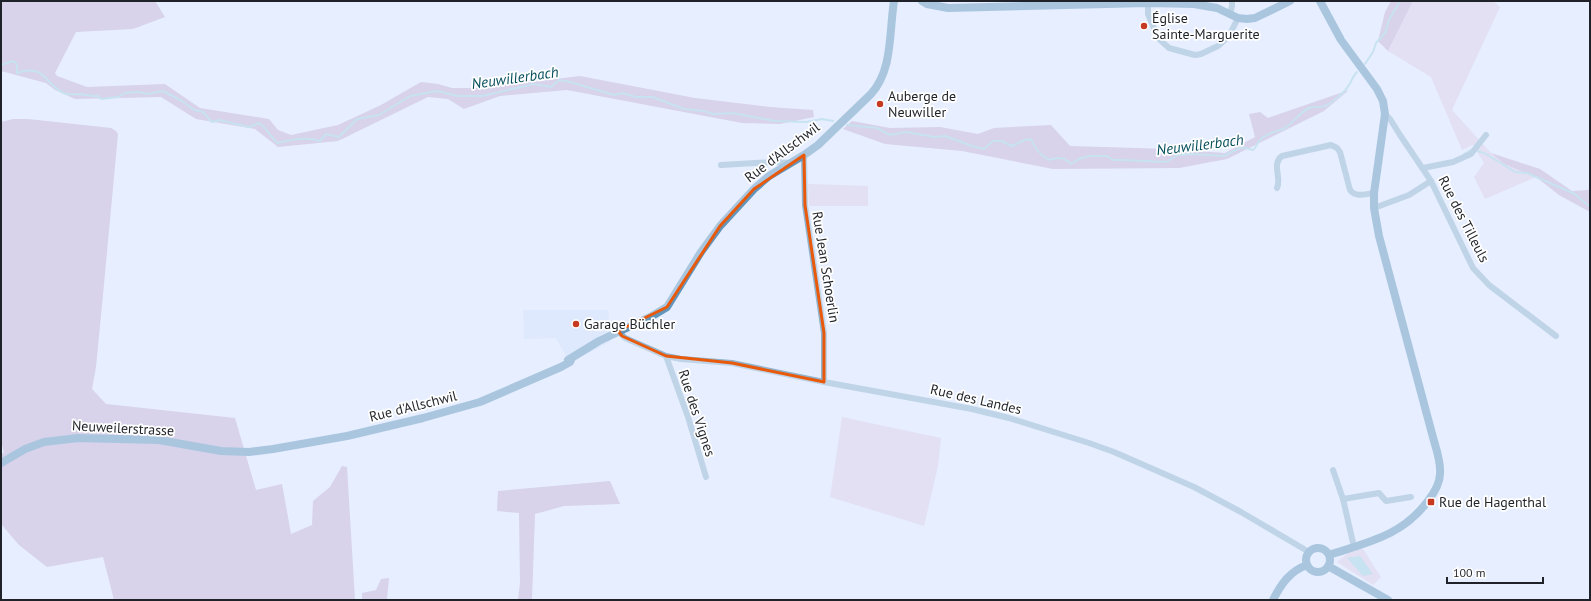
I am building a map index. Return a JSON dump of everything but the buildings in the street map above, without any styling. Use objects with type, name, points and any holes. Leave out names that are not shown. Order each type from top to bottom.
[{"type":"street","name":"Rue d'Allschwil","points":[[273,449],[346,436],[423,418],[473,404],[553,370],[564,362],[618,331],[652,316],[667,307],[700,252],[720,226],[754,189],[769,176],[818,145],[878,86],[886,62],[894,1]]},
{"type":"street","points":[[922,1],[927,4],[948,8],[1148,3],[1194,4],[1217,8],[1238,18],[1255,18],[1290,1]]},
{"type":"street","points":[[1230,14],[1232,1]]},
{"type":"street","points":[[1320,1],[1347,51],[1377,89],[1383,101],[1385,114],[1374,193],[1374,208],[1379,236],[1437,454],[1440,473],[1438,485],[1434,493],[1423,508],[1412,519],[1392,533],[1328,555]]},
{"type":"street","points":[[1148,3],[1148,14],[1158,38],[1169,48],[1195,55],[1201,54],[1218,46],[1229,36],[1238,18]]},
{"type":"street","name":"Rue des Tilleuls","points":[[1385,114],[1390,119],[1431,181],[1473,268],[1495,290],[1556,336]]},
{"type":"street","points":[[1423,168],[1453,162],[1471,154],[1486,135]]},
{"type":"street","points":[[1277,188],[1277,162],[1279,158],[1282,156],[1331,145],[1337,148],[1340,152],[1350,190],[1353,194],[1358,196],[1374,193]]},
{"type":"street","name":"Rue Jean Schoerlin","points":[[804,155],[805,205],[824,334],[824,382]]},
{"type":"street","points":[[722,165],[773,162],[790,163]]},
{"type":"street","points":[[1374,208],[1409,195],[1431,181]]},
{"type":"street","name":"Rue des Landes","points":[[618,331],[625,338],[666,356],[681,359],[732,363],[824,382],[972,409],[1009,418],[1114,452],[1194,487],[1241,512],[1309,552]]},
{"type":"street","name":"Rue des Vignes","points":[[666,356],[688,417],[706,477]]},
{"type":"street","name":"Neuweilerstrasse","points":[[1,463],[25,449],[44,442],[78,438],[159,440],[221,451],[249,452],[273,449]]},
{"type":"street","points":[[1333,470],[1354,547]]},
{"type":"street","points":[[1342,499],[1379,493],[1386,501],[1411,497]]},
{"type":"street","points":[[1316,548],[1320,548],[1328,555],[1330,559],[1328,566],[1322,571],[1312,570],[1307,565],[1306,558],[1309,552],[1316,548]]},
{"type":"street","points":[[1273,600],[1287,577],[1298,568],[1307,565]]},
{"type":"street","points":[[1328,566],[1388,600]]},
{"type":"highlighted area","points":[[804,155],[805,205],[824,333],[824,382],[732,363],[666,356],[622,336],[618,331],[667,307],[720,226],[754,189]]},
{"type":"shaded area","points":[[1,1],[155,1],[165,17],[133,29],[76,32],[55,73],[57,76],[87,87],[165,84],[200,108],[269,119],[278,130],[291,135],[338,125],[381,105],[421,82],[438,84],[452,88],[481,88],[580,76],[695,98],[770,107],[813,110],[814,117],[780,124],[742,123],[567,90],[500,96],[464,109],[448,99],[428,97],[338,141],[278,147],[255,129],[196,119],[161,97],[75,99],[55,90],[46,83],[1,71]]},
{"type":"shaded area","points":[[1391,1],[1413,1],[1388,51],[1378,41],[1385,12]]},
{"type":"shaded area","points":[[1413,1],[1493,1],[1500,7],[1452,110],[1491,153],[1504,164],[1536,177],[1485,199],[1474,177],[1484,163],[1473,145],[1462,150],[1431,77],[1388,51]]},
{"type":"shaded area","points":[[1349,90],[1324,111],[1227,159],[1179,168],[1053,169],[962,151],[885,144],[843,129],[852,121],[890,128],[940,127],[978,134],[994,128],[1051,125],[1070,146],[1169,149],[1225,153],[1255,137],[1249,114],[1260,112],[1268,118]]},
{"type":"shaded area","points":[[13,119],[28,119],[111,128],[118,134],[96,367],[92,389],[106,404],[235,418],[256,490],[282,484],[291,534],[312,525],[313,501],[330,487],[342,466],[347,467],[355,600],[114,600],[103,557],[47,567],[19,545],[1,524],[1,455],[4,452],[1,441],[1,122]]},
{"type":"shaded area","points":[[1491,153],[1540,169],[1572,191],[1590,190],[1590,212],[1559,195],[1536,177],[1504,164]]},
{"type":"shaded area","points":[[808,184],[868,186],[868,206],[809,206]]},
{"type":"shaded area","points":[[523,310],[608,310],[611,341],[570,363],[556,338],[524,339]]},
{"type":"shaded area","points":[[842,417],[941,438],[938,466],[924,526],[830,497]]},
{"type":"shaded area","points":[[610,481],[620,504],[564,506],[535,514],[532,600],[518,600],[520,583],[519,513],[497,511],[498,491]]},
{"type":"shaded area","points":[[1363,549],[1381,577],[1373,585],[1337,562],[1352,550]]},
{"type":"shaded area","points":[[1360,556],[1373,574],[1363,576],[1347,558]]},
{"type":"shaded area","points":[[389,578],[387,600],[362,600],[362,593],[376,590],[381,579]]},
{"type":"waterway","name":"Neuwillerbach","points":[[1365,64],[1373,52],[1376,43],[1385,33],[1389,20],[1400,1]]},
{"type":"waterway","name":"Neuwillerbach","points":[[1,65],[13,61],[17,64],[17,73],[27,71],[40,73],[53,86],[66,94],[98,96],[101,99],[118,97],[125,93],[138,92],[148,94],[163,91],[182,101],[194,110],[203,112],[212,122],[219,120],[249,127],[259,123],[277,143],[304,139],[320,141],[326,134],[339,137],[357,119],[379,115],[410,96],[437,91],[458,96],[482,96],[534,84],[551,87],[559,80],[614,95],[623,93],[636,97],[653,97],[684,109],[704,111],[713,114],[733,113],[775,121],[806,122],[822,119],[833,121]]},
{"type":"waterway","name":"Neuwillerbach","points":[[847,125],[877,128],[890,135],[906,132],[934,137],[945,136],[984,149],[993,141],[1001,141],[1012,146],[1031,139],[1040,154],[1049,160],[1061,158],[1071,164],[1079,159],[1089,156],[1107,156],[1113,160],[1166,162],[1178,155],[1193,154],[1224,156],[1242,147],[1253,150],[1262,138],[1268,134],[1285,128],[1305,110],[1311,107],[1329,104],[1345,90],[1357,72]]},
{"type":"waterway","points":[[1464,154],[1471,150]]},
{"type":"waterway","points":[[1478,151],[1486,154],[1515,172],[1527,173],[1575,194],[1590,207]]},
{"type":"place","name":"Église Sainte-Marguerite","points":[[1144,26]]},
{"type":"place","name":"Auberge de Neuwiller","points":[[880,104]]},
{"type":"place","name":"Garage Büchler","points":[[576,324]]},
{"type":"place","name":"Rue de Hagenthal","points":[[1431,502]]}]
